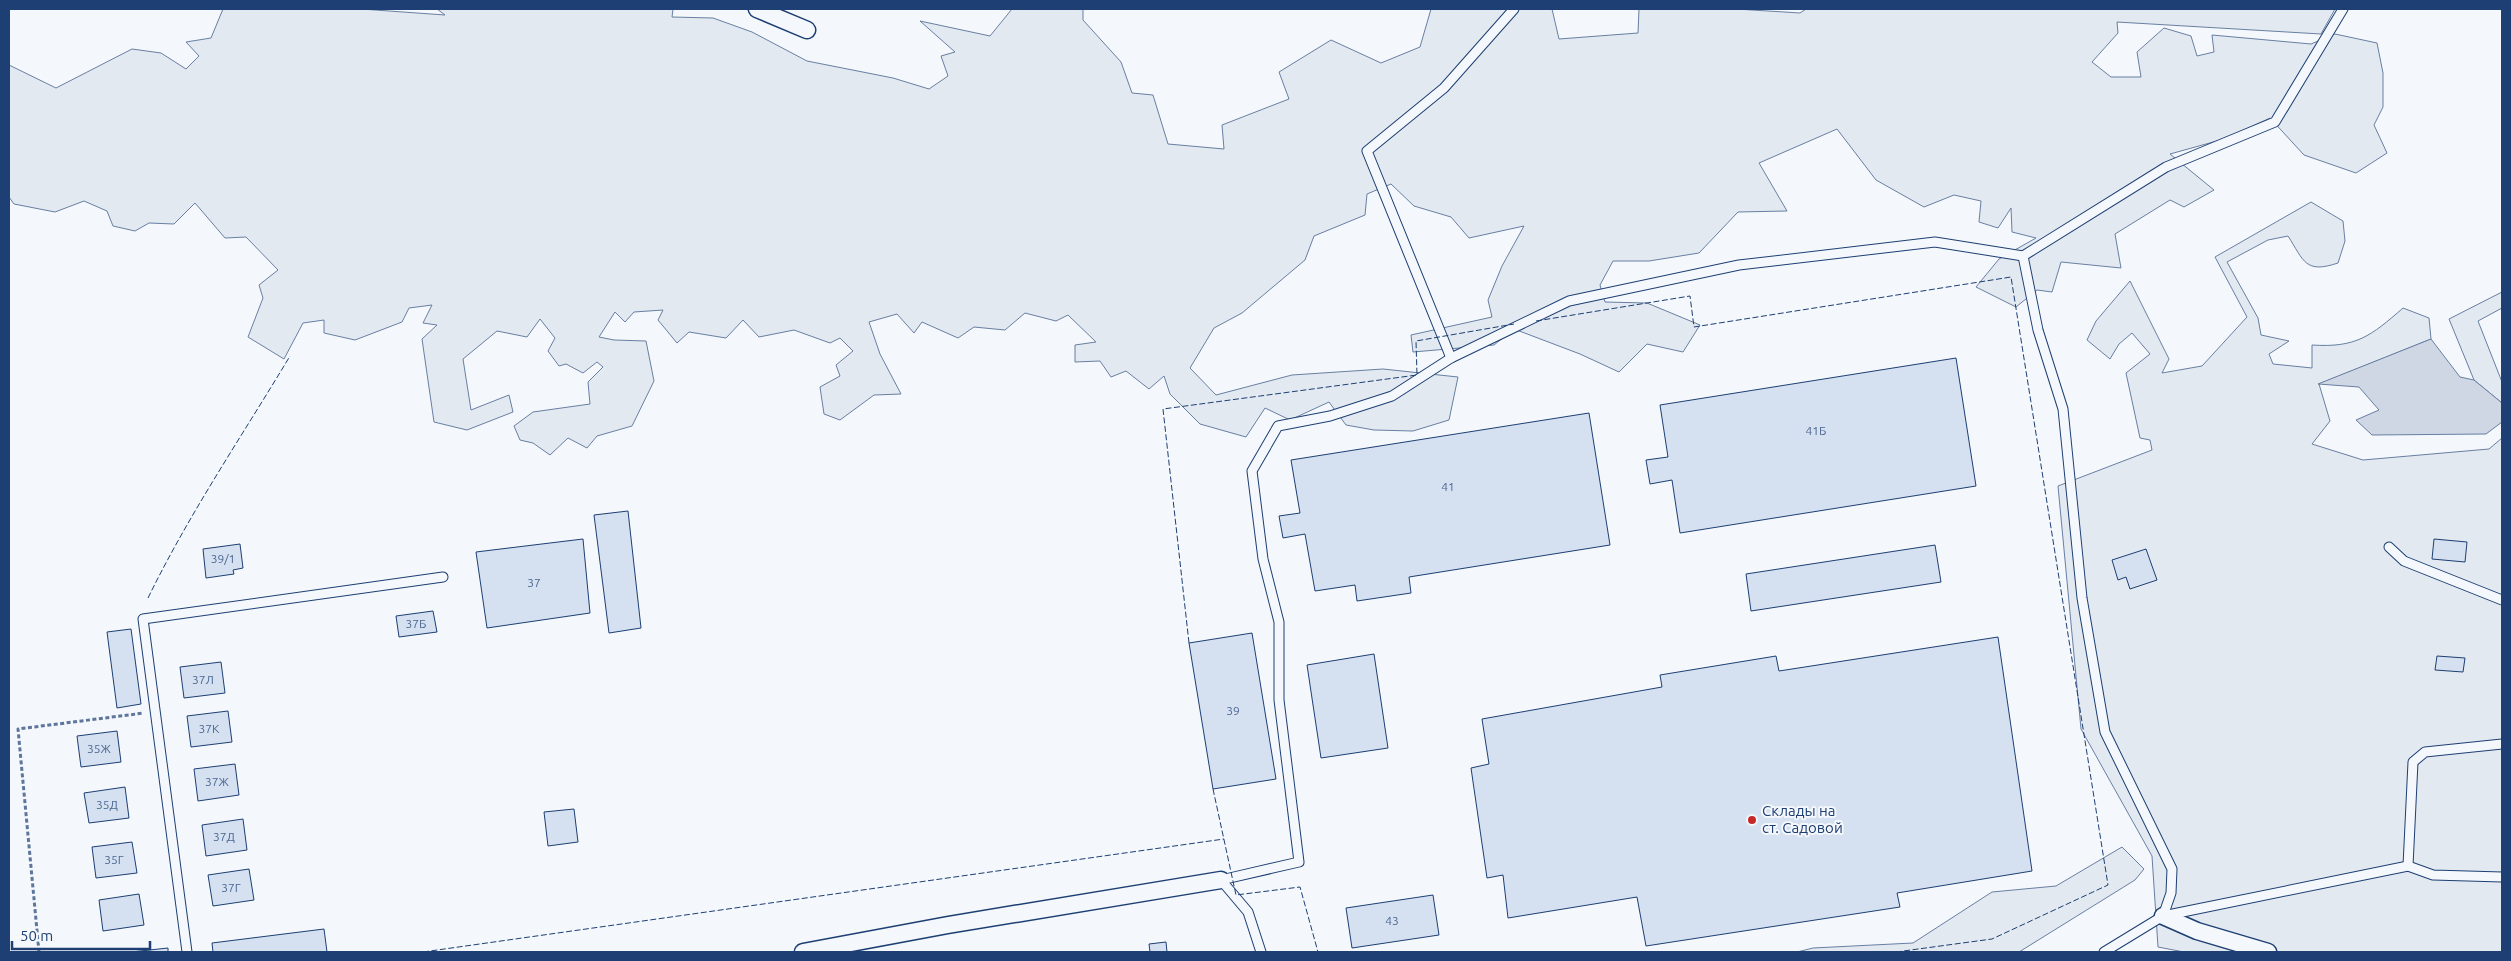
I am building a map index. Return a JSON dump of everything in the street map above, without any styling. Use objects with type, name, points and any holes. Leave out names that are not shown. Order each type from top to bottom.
[{"type":"street","points":[[757,9],[807,30]]},
{"type":"street","points":[[803,952],[948,925],[1221,880]]},
{"type":"street","points":[[2163,916],[2197,931],[2268,952]]},
{"type":"lane","points":[[1451,358],[1367,151],[1444,88],[1514,9]]},
{"type":"lane","points":[[1261,952],[1248,912],[1221,880],[1299,862],[1279,700],[1279,622],[1263,559],[1252,471],[1278,426],[1330,416],[1392,396],[1451,358],[1569,301],[1739,265],[1935,242],[2023,256],[2166,167],[2275,122],[2343,9]]},
{"type":"lane","points":[[2023,256],[2038,330],[2063,408],[2082,598],[2105,732],[2172,869],[2171,893],[2163,916]]},
{"type":"lane","points":[[2388,547],[2404,561],[2502,600]]},
{"type":"lane","points":[[187,952],[143,619],[443,577]]},
{"type":"lane","points":[[2408,866],[2413,762],[2425,752],[2502,744]]},
{"type":"lane","points":[[2104,952],[2163,916],[2408,866],[2433,875],[2502,877]]},
{"type":"path","points":[[38,952],[18,729],[154,712]]},
{"type":"shaded area","points":[[223,9],[361,9],[445,15],[437,9],[673,9],[672,17],[713,18],[752,32],[807,61],[893,78],[929,89],[948,76],[941,56],[955,52],[920,21],[990,36],[1012,9],[1083,9],[1083,20],[1121,62],[1132,93],[1153,95],[1168,144],[1224,149],[1222,125],[1289,99],[1279,72],[1331,40],[1381,63],[1420,47],[1431,9],[1552,9],[1559,39],[1638,33],[1639,9],[1736,9],[1800,13],[1806,9],[2335,9],[2321,34],[2117,22],[2118,33],[2092,62],[2111,77],[2141,77],[2137,52],[2164,28],[2191,36],[2197,56],[2214,52],[2212,35],[2311,44],[2335,34],[2377,43],[2383,73],[2383,107],[2374,125],[2387,153],[2356,173],[2304,155],[2270,118],[2224,139],[2170,154],[2214,190],[2184,207],[2170,200],[2115,234],[2121,268],[2061,262],[2052,292],[2037,290],[2016,307],[1976,287],[1999,259],[2036,238],[2012,232],[2011,208],[1998,228],[1979,222],[1981,201],[1954,195],[1924,207],[1876,180],[1837,129],[1759,163],[1787,211],[1738,212],[1699,253],[1649,261],[1613,261],[1600,285],[1605,302],[1647,303],[1700,325],[1683,352],[1647,344],[1619,372],[1580,354],[1514,329],[1494,345],[1413,352],[1411,335],[1492,317],[1488,300],[1502,266],[1524,226],[1469,238],[1451,217],[1414,206],[1391,184],[1367,194],[1365,215],[1314,236],[1305,260],[1242,313],[1214,328],[1190,368],[1216,395],[1292,375],[1383,369],[1458,377],[1449,420],[1413,431],[1374,430],[1346,425],[1329,402],[1290,420],[1265,408],[1246,437],[1200,424],[1170,394],[1164,376],[1149,389],[1126,371],[1111,377],[1100,361],[1075,362],[1075,345],[1096,342],[1068,315],[1056,321],[1025,313],[1005,330],[974,327],[958,338],[922,322],[914,333],[897,314],[869,322],[880,354],[901,394],[874,395],[840,420],[824,414],[820,387],[840,376],[836,365],[853,351],[840,338],[830,343],[794,330],[759,337],[743,320],[726,338],[689,332],[677,343],[658,320],[663,310],[634,312],[625,322],[615,312],[599,337],[614,340],[646,341],[654,381],[632,426],[597,436],[587,448],[568,438],[550,455],[533,443],[520,440],[514,426],[533,412],[590,404],[588,382],[603,367],[597,362],[583,373],[566,364],[559,366],[548,351],[555,338],[540,319],[527,337],[497,331],[463,359],[471,410],[509,395],[513,412],[467,430],[434,422],[422,339],[437,325],[423,323],[432,305],[409,308],[402,322],[355,340],[324,333],[324,320],[303,323],[284,359],[248,337],[263,298],[259,285],[278,270],[246,237],[225,238],[195,203],[174,224],[149,223],[135,231],[113,226],[107,211],[84,201],[55,212],[14,204],[9,197],[9,65],[56,88],[132,49],[161,53],[186,69],[199,56],[186,42],[211,38]]},
{"type":"shaded area","points":[[2311,202],[2343,221],[2345,241],[2338,263],[2319,267],[2312,266],[2302,258],[2288,236],[2268,240],[2227,262],[2258,318],[2261,335],[2289,341],[2269,354],[2273,364],[2312,368],[2312,345],[2340,344],[2362,338],[2372,333],[2403,308],[2429,318],[2431,339],[2319,384],[2330,421],[2312,444],[2363,460],[2489,449],[2502,438],[2502,952],[2184,952],[2158,947],[2152,856],[2081,729],[2058,486],[2152,450],[2150,440],[2140,438],[2126,373],[2150,354],[2132,333],[2119,344],[2110,359],[2087,340],[2096,321],[2130,281],[2169,359],[2162,373],[2202,366],[2247,317],[2215,257]]},
{"type":"shaded area","points":[[2502,292],[2502,308],[2478,321],[2502,382],[2502,403],[2474,380],[2449,319]]},
{"type":"shaded area","points":[[2431,339],[2460,377],[2474,380],[2502,403],[2502,422],[2486,434],[2372,435],[2356,420],[2379,410],[2359,387],[2318,384]]},
{"type":"shaded area","points":[[2122,847],[2144,869],[2135,880],[2019,952],[1797,952],[1813,948],[1913,943],[1992,892],[2056,886]]},
{"type":"building","points":[[1956,358],[1976,486],[1680,533],[1672,480],[1650,484],[1646,460],[1668,457],[1660,405]]},
{"type":"building","points":[[1589,413],[1610,545],[1409,577],[1411,593],[1357,601],[1355,585],[1315,591],[1305,534],[1283,538],[1279,516],[1300,513],[1291,460]]},
{"type":"building","points":[[628,511],[641,628],[609,633],[594,515]]},
{"type":"building","points":[[583,539],[590,613],[487,628],[476,552]]},
{"type":"building","points":[[2434,539],[2467,542],[2465,562],[2432,559]]},
{"type":"building","points":[[240,544],[243,568],[233,570],[234,574],[206,578],[203,549]]},
{"type":"building","points":[[1935,545],[1941,582],[1751,611],[1746,574]]},
{"type":"building","points":[[2146,549],[2157,580],[2130,589],[2126,577],[2118,580],[2112,560]]},
{"type":"building","points":[[433,611],[437,632],[399,637],[396,616]]},
{"type":"building","points":[[131,629],[141,704],[117,708],[107,632]]},
{"type":"building","points":[[1252,633],[1276,779],[1213,789],[1189,643]]},
{"type":"building","name":"Склады на ст. Садовой","points":[[1998,637],[2032,871],[1897,893],[1900,907],[1646,946],[1637,897],[1508,918],[1503,875],[1487,878],[1471,768],[1489,764],[1482,719],[1662,687],[1660,675],[1776,656],[1779,671]]},
{"type":"building","points":[[1374,654],[1388,748],[1321,758],[1307,665]]},
{"type":"building","points":[[2437,656],[2465,658],[2463,672],[2435,670]]},
{"type":"building","points":[[221,662],[225,693],[184,698],[180,667]]},
{"type":"building","points":[[228,711],[232,742],[191,747],[187,716]]},
{"type":"building","points":[[117,731],[121,762],[81,767],[77,736]]},
{"type":"building","points":[[235,764],[239,795],[198,801],[194,769]]},
{"type":"building","points":[[125,787],[129,818],[89,823],[84,793]]},
{"type":"building","points":[[574,809],[578,842],[548,846],[544,812]]},
{"type":"building","points":[[243,819],[247,850],[206,856],[202,825]]},
{"type":"building","points":[[132,842],[137,873],[96,878],[92,847]]},
{"type":"building","points":[[249,869],[254,900],[213,906],[208,875]]},
{"type":"building","points":[[139,894],[144,925],[103,931],[99,900]]},
{"type":"building","points":[[1433,895],[1439,935],[1352,948],[1346,908]]},
{"type":"building","points":[[324,929],[327,952],[213,952],[212,943]]},
{"type":"building","points":[[1166,942],[1167,952],[1150,952],[1149,944]]},
{"type":"building","points":[[168,948],[168,952],[131,952]]},
{"type":"fence","points":[[1536,321],[1690,296],[1694,327],[2011,277],[2108,885],[1992,939],[1896,952]]},
{"type":"fence","points":[[1189,643],[1163,409],[1417,375],[1416,341],[1514,324]]},
{"type":"fence","points":[[148,598],[198,506],[290,356]]},
{"type":"fence","points":[[1213,789],[1236,895],[1300,887],[1318,952]]},
{"type":"fence","points":[[423,952],[1224,839]]},
{"type":"place","name":"Склады на ст. Садовой","points":[[1752,820]]}]
